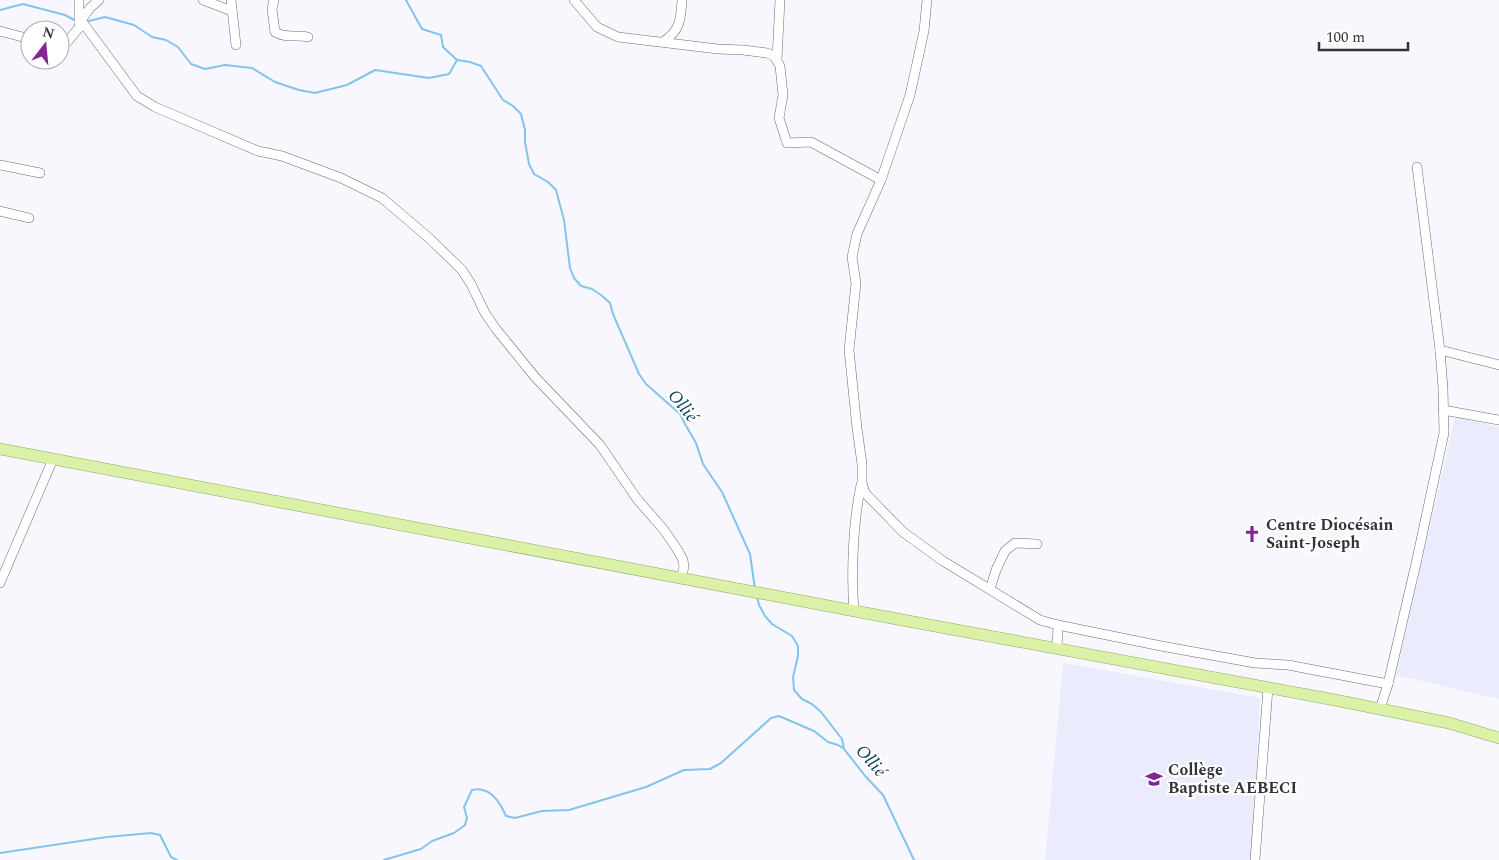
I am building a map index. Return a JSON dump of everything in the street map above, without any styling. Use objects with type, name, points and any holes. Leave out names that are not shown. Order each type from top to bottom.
[{"type":"main road","points":[[0,448],[1380,709],[1448,723],[1499,738]]},
{"type":"street","points":[[79,0],[81,23],[137,96],[154,107],[258,151],[282,156],[341,178],[382,198],[429,238],[462,270],[485,314],[496,329],[535,377],[600,445],[637,499],[664,530],[682,560],[684,567],[681,578]]},
{"type":"street","points":[[70,38],[90,8],[99,0]]},
{"type":"street","points":[[203,0],[232,11]]},
{"type":"street","points":[[231,0],[236,45]]},
{"type":"street","points":[[274,0],[272,9],[275,32],[289,38],[299,35],[308,37]]},
{"type":"street","points":[[574,0],[597,27],[618,37],[767,53],[777,59]]},
{"type":"street","points":[[663,42],[671,36],[680,22],[682,0]]},
{"type":"street","points":[[780,0],[777,59],[780,66],[783,94],[780,118],[787,143],[811,142],[881,180]]},
{"type":"street","points":[[854,611],[853,577],[857,502],[862,483],[862,464],[849,350],[856,283],[852,258],[856,234],[881,180],[910,95],[924,31],[927,0]]},
{"type":"street","points":[[0,30],[20,36]]},
{"type":"street","points":[[0,164],[40,173]]},
{"type":"street","points":[[1380,709],[1388,684],[1417,559],[1444,433],[1440,350],[1417,167]]},
{"type":"street","points":[[0,211],[30,218]]},
{"type":"street","points":[[1440,350],[1499,365]]},
{"type":"street","points":[[1443,410],[1499,420]]},
{"type":"street","points":[[0,583],[53,459]]},
{"type":"street","points":[[862,483],[865,493],[903,532],[943,561],[1040,620],[1058,626],[1255,663],[1288,665],[1388,684]]},
{"type":"street","points":[[990,588],[1005,551],[1015,543],[1037,544]]},
{"type":"street","points":[[1058,626],[1058,648]]},
{"type":"street","points":[[1255,860],[1268,688]]},
{"type":"shaded area","points":[[1455,417],[1499,427],[1499,699],[1396,675]]},
{"type":"shaded area","name":"Collège Baptiste AEBECI","points":[[1063,663],[1260,698],[1252,860],[1045,860]]},
{"type":"waterway","name":"Ollié","points":[[406,0],[422,29],[441,35],[443,47],[457,60],[481,66],[503,100],[521,114],[529,164],[534,174],[548,182],[556,190],[564,220],[570,268],[574,278],[581,286],[592,289],[610,303],[639,374],[646,384],[680,414],[696,443],[703,464],[722,492],[750,554],[755,589]]},
{"type":"waterway","points":[[0,10],[23,4],[65,15],[76,21]]},
{"type":"waterway","points":[[85,22],[105,17],[134,25],[152,37],[166,40],[178,47],[191,64],[205,69],[225,65],[252,68],[275,82],[315,93],[347,85],[375,70],[429,78],[449,74],[457,60]]},
{"type":"waterway","name":"Ollié","points":[[757,596],[765,616],[772,624],[792,636],[798,646],[798,656],[793,677],[794,690],[802,699],[812,704],[821,712],[842,739],[844,749],[883,795],[914,860]]},
{"type":"waterway","points":[[384,860],[421,849],[432,841],[454,833],[465,825],[467,818],[464,807],[472,790],[478,789],[489,792],[501,805],[506,816],[515,818],[542,811],[569,810],[646,787],[684,770],[710,769],[721,763],[771,718],[779,716],[814,731],[828,742],[843,748]]},
{"type":"waterway","points":[[0,853],[107,837],[151,833],[160,835],[171,857],[177,860]]},
{"type":"place","name":"Centre Diocésain Saint-Joseph","points":[[1252,534]]},
{"type":"place","name":"Collège Baptiste AEBECI","points":[[1154,779]]}]
